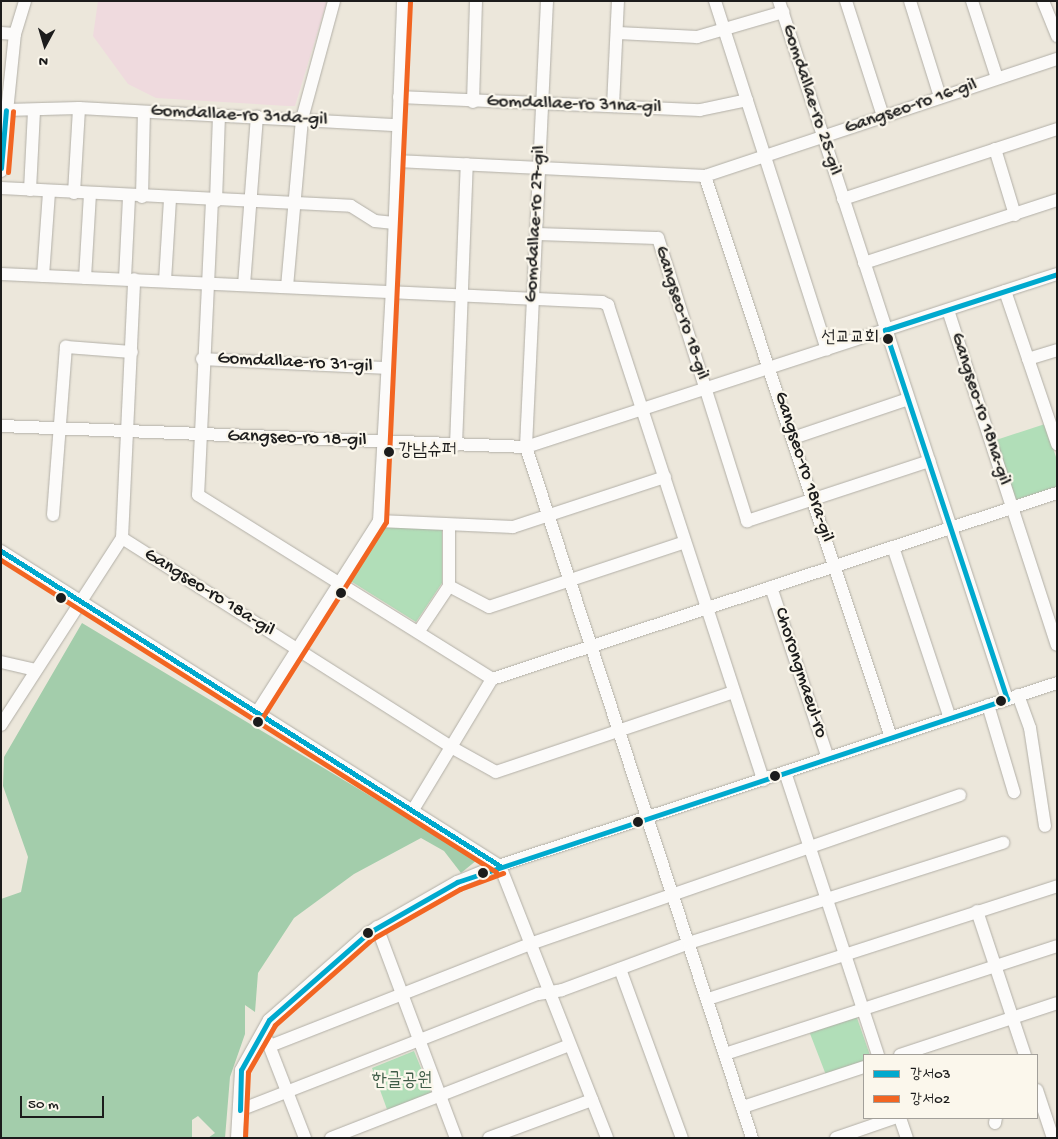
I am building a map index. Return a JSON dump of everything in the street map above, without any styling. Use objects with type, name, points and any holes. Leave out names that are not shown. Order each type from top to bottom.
[{"type":"street","points":[[1,171],[4,112],[15,34],[25,1]]},
{"type":"street","points":[[287,287],[302,119],[334,1]]},
{"type":"street","name":"Gomdallae-ro 31-gil","points":[[384,442],[392,292],[403,1]]},
{"type":"street","points":[[473,102],[476,1]]},
{"type":"street","name":"Gomdallae-ro 27-gil","points":[[526,448],[546,1]]},
{"type":"street","points":[[613,106],[618,33],[618,1]]},
{"type":"street","points":[[715,1],[827,349]]},
{"type":"street","points":[[846,1],[883,116]]},
{"type":"street","points":[[910,1],[940,97]]},
{"type":"street","points":[[972,1],[997,78]]},
{"type":"street","points":[[1044,1],[1057,36]]},
{"type":"street","points":[[618,33],[697,37],[725,31],[781,7]]},
{"type":"street","name":"Gomdallae-ro 25-gil","points":[[781,7],[908,400],[951,528],[1012,697]]},
{"type":"street","points":[[1,33],[15,34]]},
{"type":"street","name":"Gangseo-ro 16-gil","points":[[397,161],[539,170],[705,176],[1057,59]]},
{"type":"street","name":"Gomdallae-ro 31na-gil","points":[[399,97],[542,105],[700,110],[747,100]]},
{"type":"street","points":[[74,193],[79,108]]},
{"type":"street","name":"Gomdallae-ro 31da-gil","points":[[4,112],[79,108],[398,125]]},
{"type":"street","points":[[30,190],[34,110]]},
{"type":"street","points":[[1,725],[10,716],[35,670],[122,538],[132,352],[130,279],[144,112]]},
{"type":"street","points":[[219,115],[202,359],[198,495],[419,631],[492,679],[413,810]]},
{"type":"street","points":[[244,285],[257,117]]},
{"type":"street","name":"Gomdallae-ro 25-gil","points":[[843,199],[1057,129]]},
{"type":"street","points":[[995,150],[1016,215]]},
{"type":"street","points":[[456,445],[467,164]]},
{"type":"street","points":[[705,176],[771,368]]},
{"type":"street","points":[[1,188],[170,199],[351,206],[374,221],[394,223]]},
{"type":"street","points":[[43,276],[49,192]]},
{"type":"street","points":[[85,278],[90,194]]},
{"type":"street","points":[[165,281],[170,199]]},
{"type":"street","points":[[864,263],[1016,215],[1057,200]]},
{"type":"street","name":"Gangseo-ro 18-gil","points":[[536,234],[658,238],[748,521],[813,500]]},
{"type":"street","points":[[1,274],[602,302],[608,305],[763,780]]},
{"type":"street","name":"Gangseo-ro 18-gil","points":[[1,426],[526,448],[1057,274]]},
{"type":"street","points":[[1005,291],[1028,359],[1053,422],[1057,444]]},
{"type":"street","name":"Gangseo-ro 18na-gil","points":[[948,310],[1057,645]]},
{"type":"street","points":[[53,516],[66,347],[132,352]]},
{"type":"street","points":[[1028,359],[1057,350]]},
{"type":"street","name":"Gomdallae-ro 31-gil","points":[[202,359],[388,368]]},
{"type":"street","name":"Gangseo-ro 18ra-gil","points":[[771,368],[891,737]]},
{"type":"street","points":[[793,438],[908,400]]},
{"type":"street","points":[[256,714],[296,648],[379,521],[384,442]]},
{"type":"street","points":[[526,448],[752,1138]]},
{"type":"street","points":[[813,500],[929,461]]},
{"type":"street","points":[[379,521],[513,527],[665,477]]},
{"type":"street","points":[[1012,508],[1057,493]]},
{"type":"street","name":"Gangseo-ro 18na-gil","points":[[835,566],[1012,508]]},
{"type":"street","points":[[419,631],[449,586],[448,525]]},
{"type":"street","name":"Gangseo-ro 18a-gil","points":[[122,538],[451,747],[496,772],[734,692]]},
{"type":"street","points":[[449,586],[489,607],[685,542]]},
{"type":"street","points":[[893,547],[950,718]]},
{"type":"street","points":[[1,551],[256,714],[413,810],[500,866],[607,1138]]},
{"type":"street","name":"Gangseo-ro 18ra-gil","points":[[492,679],[835,566]]},
{"type":"street","name":"Chorongmaeul-ro","points":[[771,587],[828,758]]},
{"type":"street","points":[[1,662],[35,670]]},
{"type":"street","name":"Chorongmaeul-ro","points":[[237,1138],[241,1070],[269,1020],[377,927],[458,882],[500,866],[1057,682]]},
{"type":"street","points":[[1012,697],[1030,728],[1044,822],[1057,817]]},
{"type":"street","points":[[988,705],[1014,792]]},
{"type":"street","points":[[785,772],[878,1054]]},
{"type":"street","points":[[270,1046],[530,944],[960,795]]},
{"type":"street","points":[[240,1110],[548,992],[620,969],[689,943],[1004,844]]},
{"type":"street","points":[[708,1000],[1057,886]]},
{"type":"street","points":[[977,911],[1025,1054]]},
{"type":"street","points":[[377,927],[400,994],[456,1138]]},
{"type":"street","points":[[725,1054],[994,964],[1057,946]]},
{"type":"street","points":[[620,969],[682,1138]]},
{"type":"street","points":[[903,1054],[1057,1003]]},
{"type":"street","points":[[263,1031],[305,1138]]},
{"type":"street","points":[[331,1138],[570,1045]]},
{"type":"street","points":[[743,1107],[863,1067]]},
{"type":"street","points":[[1038,1098],[1053,1138]]},
{"type":"street","points":[[489,1138],[592,1100]]},
{"type":"street","points":[[836,1138],[891,1119]]},
{"type":"street","points":[[900,1119],[907,1138]]},
{"type":"shaded area","points":[[98,1],[327,1],[295,106],[288,106],[156,98],[128,84],[93,36]]},
{"type":"green space","points":[[1045,424],[1057,460],[1057,487],[1015,500],[996,440]]},
{"type":"green space","points":[[384,525],[442,529],[442,583],[416,622],[349,580]]},
{"type":"green space","points":[[82,623],[477,860],[461,873],[444,851],[421,838],[354,874],[294,918],[258,973],[255,1012],[245,1005],[245,1034],[230,1077],[225,1138],[208,1138],[215,1133],[198,1116],[192,1120],[192,1138],[1,1138],[1,899],[21,892],[28,857],[3,786],[4,757]]},
{"type":"green space","points":[[856,1015],[870,1054],[863,1054],[863,1063],[826,1075],[809,1031]]},
{"type":"green space","name":"한글공원","points":[[414,1051],[432,1095],[388,1112],[372,1068]]},
{"type":"transit line","name":"강서02","points":[[262,718],[386,522],[410,1]]},
{"type":"transit line","name":"강서03","points":[[1,168],[6,110]]},
{"type":"transit line","name":"강서02","points":[[8,172],[13,111]]},
{"type":"transit line","name":"강서03","points":[[240,1110],[241,1070],[269,1020],[368,933],[457,882],[1007,699],[885,330],[1057,274]]},
{"type":"transit line","name":"강서03","points":[[1,551],[500,866]]},
{"type":"transit line","name":"강서02","points":[[1,560],[496,872]]},
{"type":"transit line","name":"강서02","points":[[245,1138],[248,1072],[275,1025],[372,939],[460,889],[503,873]]},
{"type":"place","name":"선교교회","points":[[888,339]]},
{"type":"place","name":"강남슈퍼","points":[[389,452]]}]
